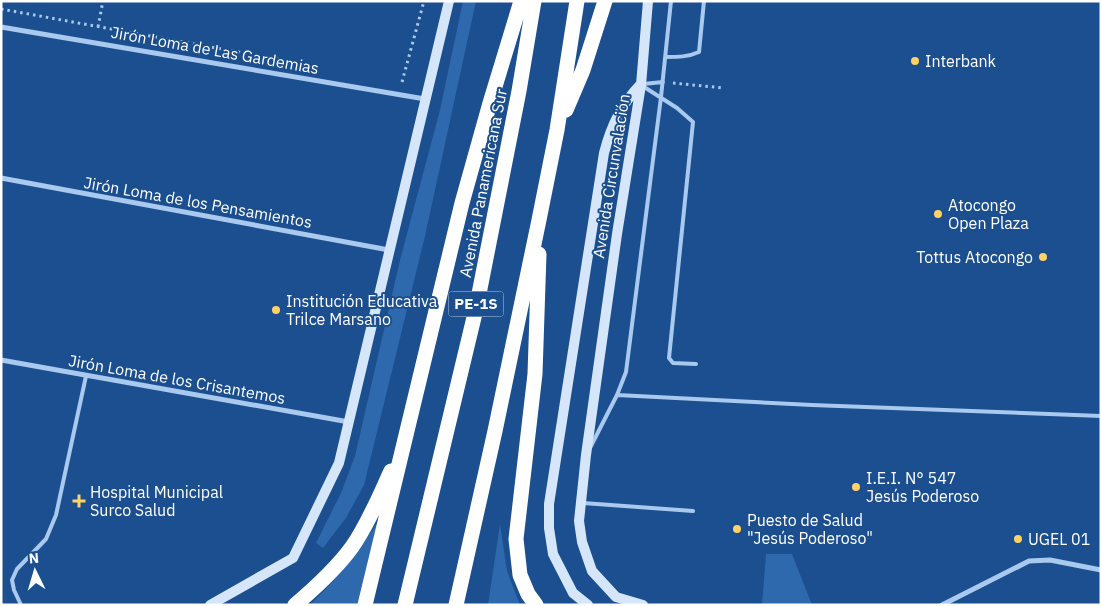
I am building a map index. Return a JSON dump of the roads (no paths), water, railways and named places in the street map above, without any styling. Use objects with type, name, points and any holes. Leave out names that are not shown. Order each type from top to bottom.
[{"type":"highway","points":[[365,605],[462,203],[521,1]]},
{"type":"highway","name":"Avenida Panamericana Sur","points":[[405,605],[476,309],[519,91],[534,1]]},
{"type":"highway","name":"PE-1S","points":[[456,605],[496,431],[557,130],[576,1]]},
{"type":"highway","points":[[557,130],[582,70],[605,1]]},
{"type":"highway","points":[[536,605],[528,594],[520,575],[516,539],[535,374],[539,297],[539,220]]},
{"type":"highway","points":[[295,605],[316,587],[352,546],[365,525],[404,445]]},
{"type":"street","points":[[210,605],[293,558],[339,463],[449,1]]},
{"type":"street","points":[[641,85],[648,1]]},
{"type":"street","name":"Jirón Loma de Las Gardemias","points":[[1,27],[425,99]]},
{"type":"street","name":"Avenida Circunvalación","points":[[641,85],[617,234],[586,455],[579,521],[582,542],[592,571],[616,597],[643,605]]},
{"type":"street","name":"Avenida Circunvalación","points":[[588,605],[573,593],[553,554],[549,528],[549,504],[604,153],[609,135],[623,106],[641,85]]},
{"type":"street","name":"Jirón Loma de los Pensamientos","points":[[1,178],[389,250]]},
{"type":"street","name":"Jirón Loma de los Crisantemos","points":[[1,360],[349,422]]},
{"type":"street","points":[[942,605],[1029,562],[1050,560],[1101,570]]},
{"type":"lane","points":[[586,455],[617,395],[626,372],[662,97],[671,1]]},
{"type":"lane","points":[[666,57],[686,56],[699,52],[704,1]]},
{"type":"lane","points":[[641,85],[663,82]]},
{"type":"lane","points":[[641,85],[662,97],[693,122],[669,358],[672,362],[696,364]]},
{"type":"lane","points":[[21,605],[12,580],[17,569],[46,539],[56,515],[86,376]]},
{"type":"lane","points":[[617,395],[812,405],[1101,416]]},
{"type":"lane","points":[[581,503],[693,511]]},
{"type":"place","name":"Interbank","points":[[915,61]]},
{"type":"place","name":"Atocongo Open Plaza","points":[[938,214]]},
{"type":"place","name":"Tottus Atocongo","points":[[1043,257]]},
{"type":"place","name":"Institución Educativa Trilce Marsano","points":[[276,310]]},
{"type":"place","name":"I.E.I. N° 547 Jesús Poderoso","points":[[856,487]]},
{"type":"place","name":"Hospital Municipal Surco Salud","points":[[79,501]]},
{"type":"place","name":"Puesto de Salud \"Jesús Poderoso\"","points":[[737,529]]},
{"type":"place","name":"UGEL 01","points":[[1018,539]]}]
